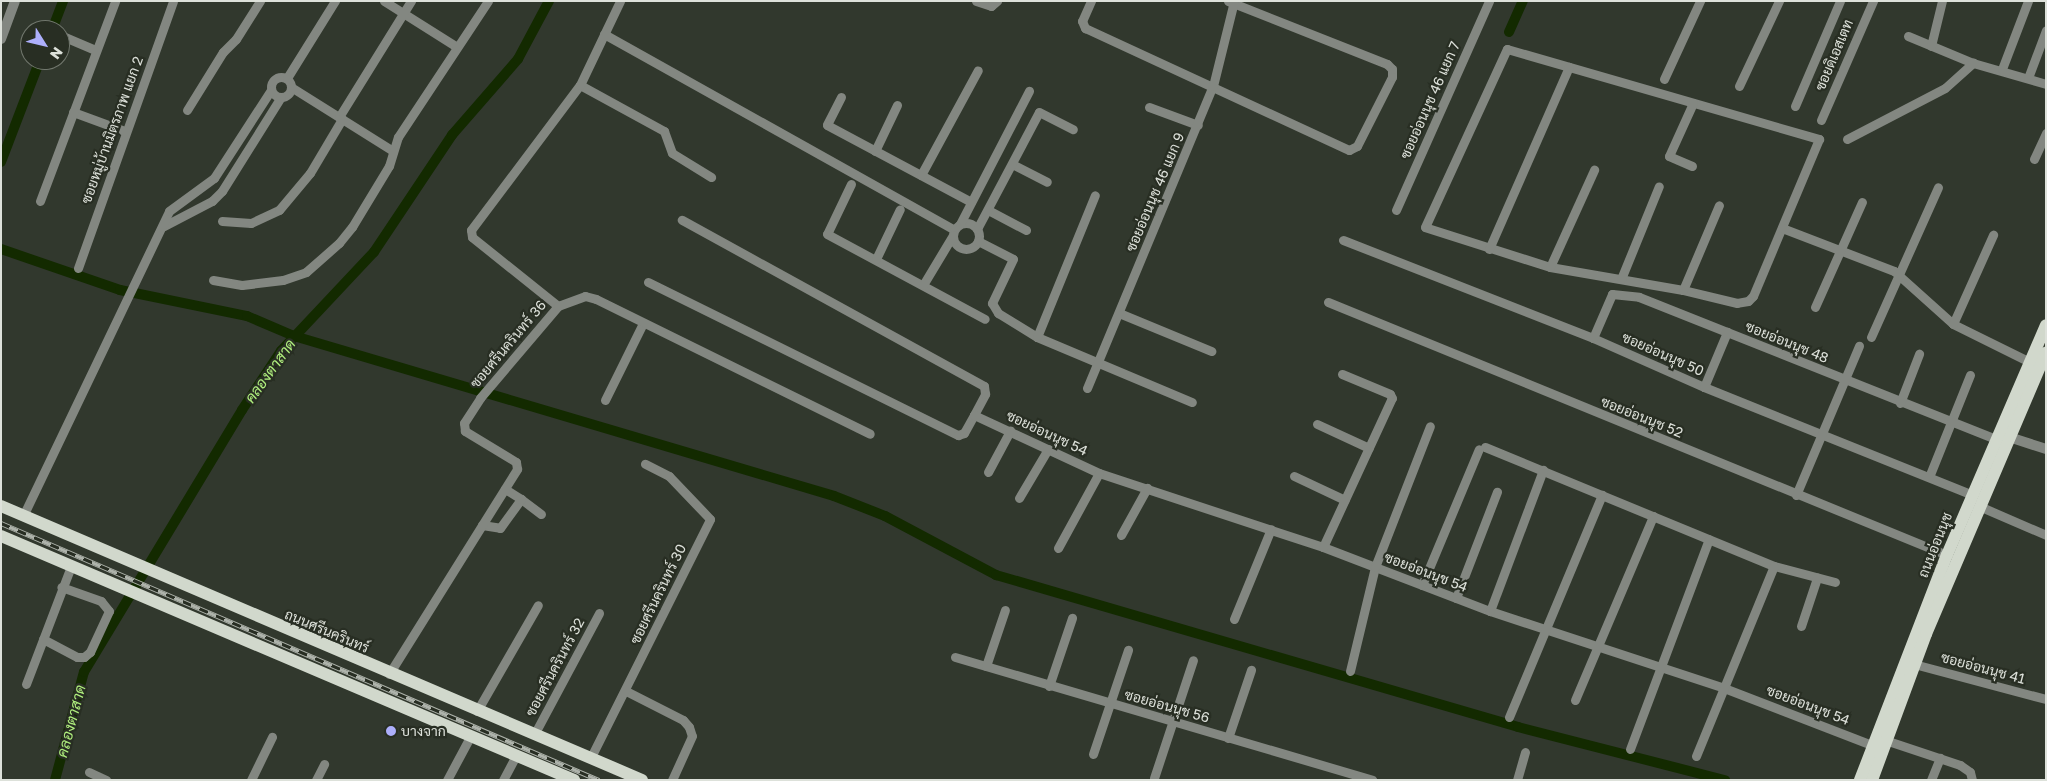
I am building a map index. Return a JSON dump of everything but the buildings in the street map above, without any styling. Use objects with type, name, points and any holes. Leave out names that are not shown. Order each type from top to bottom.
[{"type":"main road","name":"ถนนอ่อนนุช","points":[[1872,780],[1880,744],[1952,557],[2035,364],[2046,325]]},
{"type":"main road","name":"ถนนอ่อนนุช","points":[[2035,364],[2046,353]]},
{"type":"main road","name":"ถนนศรีนครินทร์","points":[[1,506],[389,674],[591,757],[642,780]]},
{"type":"main road","points":[[1,536],[574,780]]},
{"type":"main road","name":"ถนนอ่อนนุช","points":[[1860,780],[1880,744],[1914,664],[1952,557]]},
{"type":"street","points":[[1,39],[16,1]]},
{"type":"street","points":[[40,201],[115,1]]},
{"type":"street","name":"ซอยหมู่บ้านมิตรภาพ แยก 2","points":[[78,268],[125,130],[173,1]]},
{"type":"street","points":[[187,110],[223,52],[236,39],[260,1]]},
{"type":"street","points":[[287,78],[335,1]]},
{"type":"street","points":[[384,1],[457,47]]},
{"type":"street","points":[[222,221],[251,223],[279,210],[310,173],[411,1]]},
{"type":"street","points":[[213,280],[260,285],[306,272],[352,227],[389,166],[398,137],[488,1]]},
{"type":"street","points":[[558,306],[472,237],[471,230],[580,85],[620,1]]},
{"type":"street","points":[[976,1],[991,6],[997,1]]},
{"type":"street","points":[[1091,1],[1082,21],[1085,28],[1349,150],[1357,146],[1392,77],[1392,69],[1387,64],[1232,2]]},
{"type":"street","name":"ซอยอ่อนนุช 46 แยก 7","points":[[1396,210],[1488,1]]},
{"type":"street","points":[[1664,79],[1700,1]]},
{"type":"street","points":[[1739,86],[1779,1]]},
{"type":"street","points":[[1794,106],[1840,1]]},
{"type":"street","name":"ซอยดิเอสเตท","points":[[1821,120],[1873,1]]},
{"type":"street","points":[[1931,46],[1942,1]]},
{"type":"street","points":[[2002,70],[2028,1]]},
{"type":"street","name":"ซอยอ่อนนุช 46 แยก 9","points":[[1087,388],[1213,86],[1232,2]]},
{"type":"street","points":[[2028,78],[2046,30]]},
{"type":"street","points":[[604,34],[956,230]]},
{"type":"street","points":[[1908,36],[1973,63],[2046,84]]},
{"type":"street","points":[[70,39],[96,50]]},
{"type":"street","points":[[1507,49],[1693,103],[1819,139],[1753,296],[1748,302],[1737,303],[1683,290],[1550,267],[1425,227],[1507,49]]},
{"type":"street","points":[[1848,139],[1945,88],[1973,63]]},
{"type":"street","points":[[1489,249],[1569,67]]},
{"type":"street","points":[[921,175],[978,70]]},
{"type":"street","points":[[287,78],[291,87],[393,151]]},
{"type":"street","points":[[23,516],[173,205],[214,178],[271,90],[274,79],[287,78]]},
{"type":"street","points":[[580,85],[664,131],[672,153],[711,177]]},
{"type":"street","points":[[164,226],[212,201],[222,191],[281,97],[288,94],[291,87]]},
{"type":"street","points":[[271,90],[281,97]]},
{"type":"street","points":[[923,285],[972,202],[1029,91]]},
{"type":"street","points":[[841,97],[827,125],[972,202]]},
{"type":"street","points":[[1692,166],[1670,156],[1693,103]]},
{"type":"street","points":[[874,151],[897,105]]},
{"type":"street","points":[[1149,107],[1198,125]]},
{"type":"street","points":[[73,112],[125,130]]},
{"type":"street","points":[[978,241],[977,230],[1039,112],[1073,128]]},
{"type":"street","points":[[2034,159],[2046,133]]},
{"type":"street","points":[[1012,164],[1047,182]]},
{"type":"street","points":[[1550,267],[1594,170]]},
{"type":"street","points":[[851,184],[827,234],[985,319]]},
{"type":"street","points":[[1620,279],[1659,186]]},
{"type":"street","points":[[1871,337],[1938,187]]},
{"type":"street","points":[[1037,337],[1094,194]]},
{"type":"street","points":[[1815,307],[1862,202]]},
{"type":"street","points":[[1683,290],[1719,205]]},
{"type":"street","points":[[876,259],[900,209]]},
{"type":"street","points":[[988,210],[1026,230]]},
{"type":"street","points":[[648,282],[958,435],[964,433],[974,415],[984,394],[984,386],[682,220]]},
{"type":"street","points":[[956,230],[969,223],[977,230]]},
{"type":"street","points":[[1782,228],[1841,249],[1899,275],[1952,324],[2035,364]]},
{"type":"street","points":[[956,230],[956,245],[963,249],[971,248],[978,241]]},
{"type":"street","points":[[1952,324],[1992,235]]},
{"type":"street","name":"ซอยอ่อนนุช 50","points":[[1343,240],[1593,338],[1704,387],[1929,477],[2046,535]]},
{"type":"street","points":[[978,241],[1012,259],[992,303],[998,313],[1037,337],[1097,364],[1192,402]]},
{"type":"street","name":"ซอยอ่อนนุช 48","points":[[1593,338],[1609,298],[1615,292],[1639,296],[1900,403],[2002,438]]},
{"type":"street","name":"ซอยศรีนครินทร์ 36","points":[[389,674],[517,469],[516,462],[463,427],[480,398],[558,306],[590,296],[870,434]]},
{"type":"street","name":"ซอยอ่อนนุช 52","points":[[1328,302],[1796,495],[1952,557]]},
{"type":"street","points":[[1119,312],[1211,351]]},
{"type":"street","points":[[604,400],[643,323]]},
{"type":"street","points":[[1704,387],[1727,332]]},
{"type":"street","points":[[1796,495],[1858,346]]},
{"type":"street","points":[[1900,403],[1919,354]]},
{"type":"street","points":[[1323,547],[1392,398],[1390,394],[1342,374]]},
{"type":"street","points":[[1929,477],[1970,375]]},
{"type":"street","name":"ซอยอ่อนนุช 54","points":[[974,415],[1099,473],[1323,547],[1456,598],[1724,688],[1880,744],[1940,758],[1960,765],[1970,772],[1972,780]]},
{"type":"street","points":[[1317,424],[1369,448]]},
{"type":"street","points":[[1350,671],[1375,567],[1430,426]]},
{"type":"street","points":[[988,472],[1010,431]]},
{"type":"street","points":[[2002,438],[2046,449]]},
{"type":"street","points":[[1422,585],[1482,448],[1543,470],[1774,566],[1835,582]]},
{"type":"street","points":[[1019,498],[1048,449]]},
{"type":"street","name":"ซอยศรีนครินทร์ 30","points":[[591,757],[626,691],[710,519],[669,476],[645,464]]},
{"type":"street","points":[[1490,610],[1543,470]]},
{"type":"street","points":[[1058,548],[1099,473]]},
{"type":"street","points":[[1294,476],[1345,500]]},
{"type":"street","points":[[1121,535],[1147,488]]},
{"type":"street","points":[[506,489],[542,514]]},
{"type":"street","points":[[1456,598],[1496,492]]},
{"type":"street","points":[[1509,717],[1544,628],[1602,495]]},
{"type":"street","points":[[482,525],[500,528],[521,499]]},
{"type":"street","points":[[1575,700],[1653,516]]},
{"type":"street","points":[[1234,619],[1271,529]]},
{"type":"street","points":[[1630,749],[1709,539]]},
{"type":"street","points":[[26,684],[61,587],[71,566]]},
{"type":"street","points":[[1696,756],[1774,566]]},
{"type":"street","points":[[1801,626],[1817,578]]},
{"type":"street","points":[[43,639],[77,657],[84,657],[90,652],[109,611],[100,601],[61,587]]},
{"type":"street","points":[[477,711],[538,605]]},
{"type":"street","points":[[986,666],[1005,610]]},
{"type":"street","name":"ซอยศรีนครินทร์ 32","points":[[535,734],[599,613]]},
{"type":"street","points":[[1049,686],[1072,618]]},
{"type":"street","points":[[1093,754],[1128,650]]},
{"type":"street","name":"ซอยอ่อนนุช 56","points":[[955,656],[1049,686],[1372,780]]},
{"type":"street","points":[[1154,778],[1193,660]]},
{"type":"street","name":"ซอยอ่อนนุช 41","points":[[1914,664],[2046,699]]},
{"type":"street","points":[[1228,738],[1251,670]]},
{"type":"street","points":[[626,691],[683,720],[689,727],[692,736],[672,780]]},
{"type":"street","points":[[447,780],[471,736]]},
{"type":"street","points":[[251,780],[272,737]]},
{"type":"street","points":[[1517,780],[1525,752]]},
{"type":"street","points":[[503,780],[516,756]]},
{"type":"street","points":[[1931,780],[1940,758]]},
{"type":"street","points":[[316,780],[324,764]]},
{"type":"street","points":[[90,772],[106,780]]},
{"type":"waterway","points":[[56,20],[63,1]]},
{"type":"waterway","name":"คลองตาสาด","points":[[55,780],[84,672],[242,410],[281,351],[374,252],[452,135],[518,59],[549,1]]},
{"type":"waterway","points":[[1509,32],[1523,1]]},
{"type":"waterway","points":[[1,162],[36,70]]},
{"type":"waterway","points":[[1,249],[120,290],[247,316],[294,336],[834,496],[885,516],[996,575],[1518,727],[1725,780]]},
{"type":"railway","points":[[1,523],[599,780]]},
{"type":"place","name":"บางจาก","points":[[391,731]]}]
